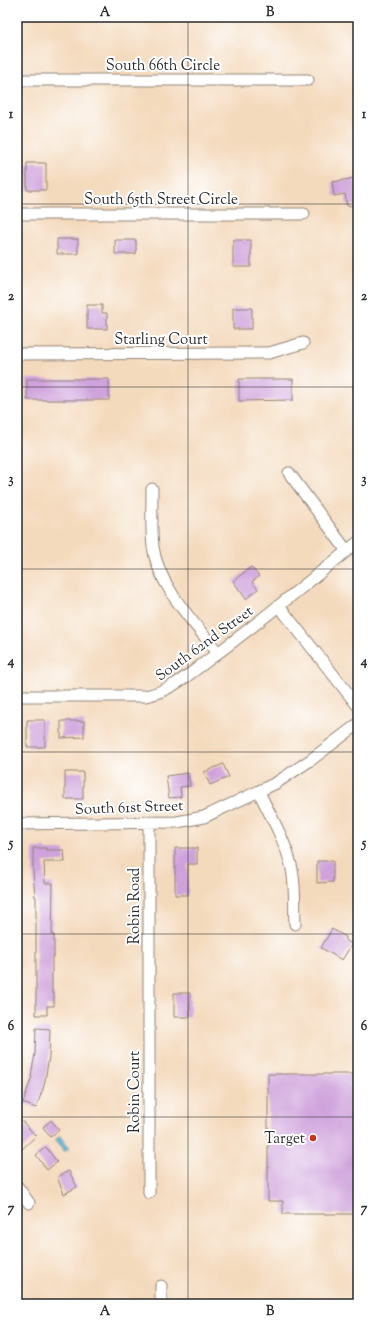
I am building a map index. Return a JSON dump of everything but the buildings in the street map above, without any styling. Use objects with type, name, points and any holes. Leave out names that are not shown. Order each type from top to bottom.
[{"type":"street","name":"South 66th Circle","points":[[17,80],[308,80]]},
{"type":"street","name":"South 65th Street Circle","points":[[17,214],[304,214]]},
{"type":"street","name":"Starling Court","points":[[17,354],[269,353],[303,343]]},
{"type":"street","points":[[289,473],[347,551]]},
{"type":"street","points":[[152,489],[154,548],[157,564],[162,577],[171,592],[218,653]]},
{"type":"street","name":"South 62nd Street","points":[[17,696],[145,696],[153,695],[171,687],[279,606],[358,542]]},
{"type":"street","points":[[279,606],[358,706]]},
{"type":"street","name":"South 61st Street","points":[[17,824],[177,822],[204,817],[276,783],[312,759],[358,724]]},
{"type":"street","points":[[259,792],[286,849],[291,865],[294,883],[295,924]]},
{"type":"street","name":"Robin Road","points":[[149,823],[149,990]]},
{"type":"street","name":"Robin Court","points":[[149,990],[149,1193]]},
{"type":"street","points":[[17,1186],[29,1203]]},
{"type":"street","points":[[160,1286],[161,1304]]},
{"type":"water","points":[[60,1136],[69,1148],[64,1152],[55,1140]]},
{"type":"place","name":"Target","points":[[313,1138]]}]
